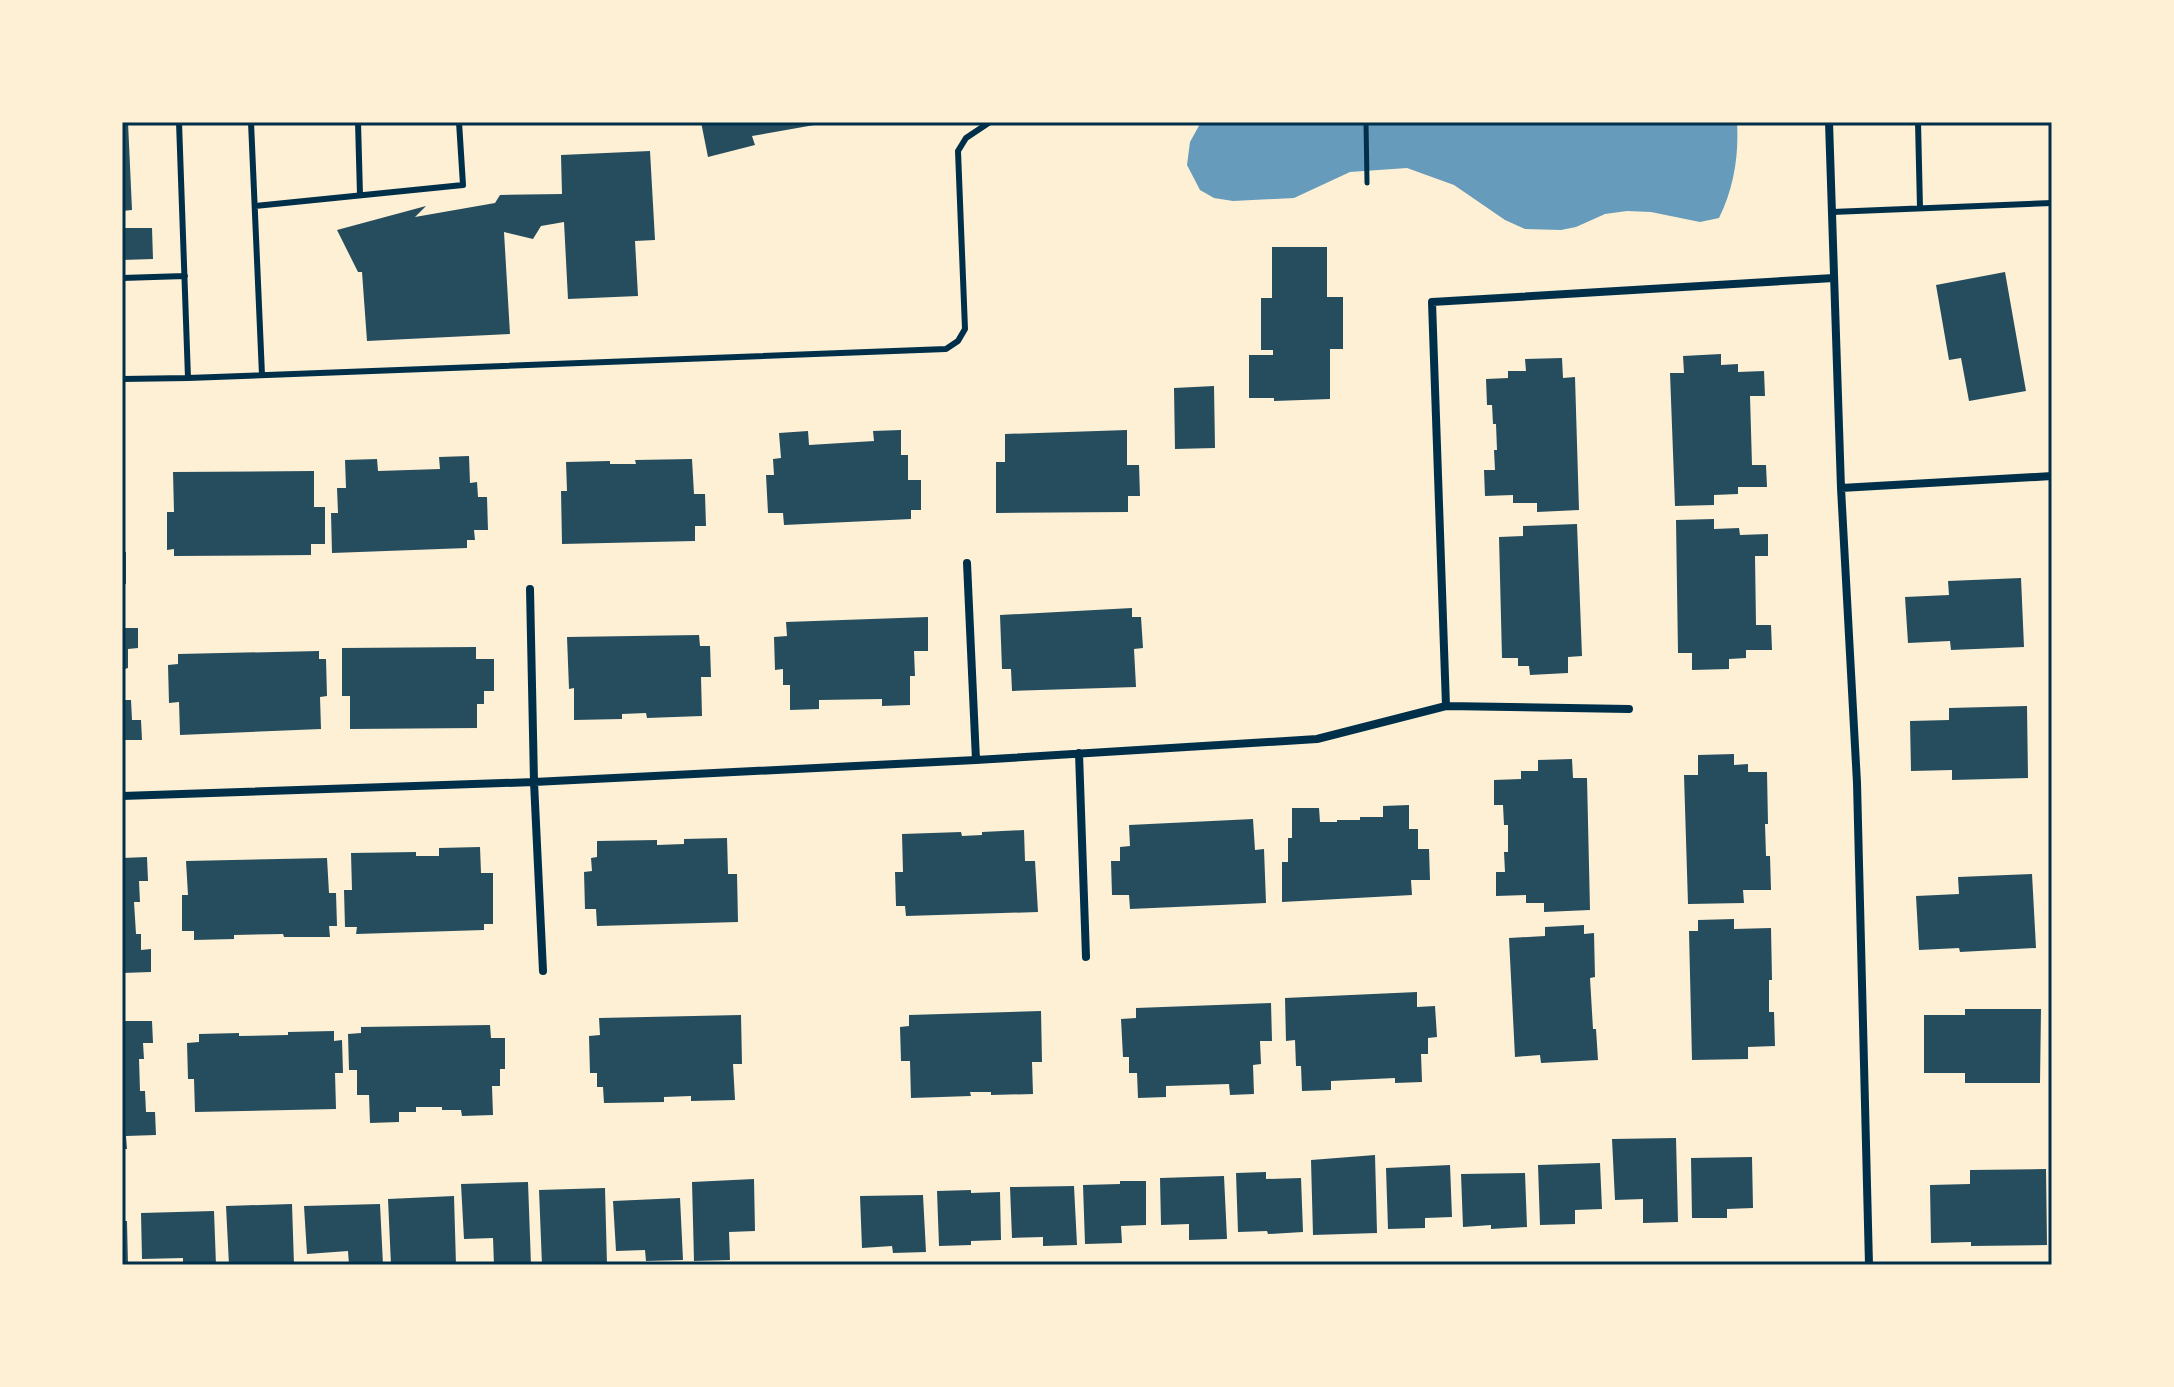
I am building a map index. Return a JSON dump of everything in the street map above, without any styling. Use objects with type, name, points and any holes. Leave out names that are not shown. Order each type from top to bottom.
[{"type":"street","points":[[1829,122],[1841,488],[1857,783],[1869,1265]]},
{"type":"street","points":[[1446,706],[1432,302],[1834,278]]},
{"type":"street","points":[[1841,488],[2052,476]]},
{"type":"street","points":[[967,563],[976,760]]},
{"type":"street","points":[[530,589],[534,782],[543,971]]},
{"type":"street","points":[[122,796],[534,782],[1317,739],[1446,706],[1629,709]]},
{"type":"street","points":[[1079,753],[1086,957]]},
{"type":"lane","points":[[179,122],[188,378]]},
{"type":"lane","points":[[251,122],[262,375]]},
{"type":"lane","points":[[358,122],[360,195]]},
{"type":"lane","points":[[255,206],[463,185],[459,122]]},
{"type":"lane","points":[[122,379],[946,349],[958,341],[965,329],[958,151],[966,138],[990,122]]},
{"type":"lane","points":[[1918,122],[1920,208]]},
{"type":"lane","points":[[1832,212],[2052,203]]},
{"type":"lane","points":[[122,278],[185,276]]},
{"type":"path","points":[[1366,122],[1367,183]]},
{"type":"water","points":[[1201,122],[1737,122],[1737,147],[1732,183],[1719,218],[1700,222],[1651,212],[1627,211],[1605,214],[1561,230],[1525,229],[1505,220],[1454,185],[1407,168],[1350,172],[1294,198],[1233,201],[1214,198],[1200,190],[1187,165],[1190,142]]},
{"type":"building","points":[[122,122],[128,122],[132,210],[122,211]]},
{"type":"building","points":[[701,122],[820,124],[752,136],[755,145],[708,157]]},
{"type":"building","points":[[650,151],[655,240],[635,241],[638,296],[568,299],[564,222],[541,226],[533,239],[504,232],[510,334],[367,341],[362,272],[358,272],[337,230],[426,206],[415,217],[495,203],[500,195],[562,194],[561,155]]},
{"type":"building","points":[[122,228],[152,228],[153,259],[122,260]]},
{"type":"building","points":[[1272,247],[1327,247],[1327,297],[1343,297],[1343,349],[1330,349],[1330,399],[1274,401],[1274,398],[1249,398],[1249,355],[1273,355],[1273,350],[1261,350],[1261,298],[1272,298]]},
{"type":"building","points":[[2005,272],[2026,391],[1969,401],[1961,358],[1949,360],[1936,285]]},
{"type":"building","points":[[1721,354],[1721,365],[1738,364],[1738,372],[1764,371],[1765,396],[1750,396],[1752,465],[1766,465],[1767,487],[1738,487],[1738,494],[1714,495],[1714,505],[1675,506],[1670,373],[1684,373],[1683,356]]},
{"type":"building","points":[[1562,358],[1563,378],[1575,377],[1579,510],[1537,512],[1537,503],[1513,503],[1513,495],[1485,496],[1484,470],[1495,470],[1494,450],[1497,450],[1492,405],[1487,405],[1486,379],[1508,378],[1508,371],[1526,371],[1525,359]]},
{"type":"building","points":[[1214,386],[1215,448],[1175,449],[1174,388]]},
{"type":"building","points":[[901,430],[901,455],[908,455],[908,480],[921,480],[921,510],[911,510],[911,519],[784,525],[783,513],[768,513],[766,475],[774,475],[773,459],[781,458],[779,433],[808,431],[809,445],[874,441],[873,431]]},
{"type":"building","points":[[1127,430],[1127,465],[1139,465],[1140,496],[1128,496],[1128,512],[996,513],[996,462],[1005,462],[1005,434]]},
{"type":"building","points":[[469,456],[470,483],[477,482],[478,497],[487,497],[488,530],[474,530],[475,540],[467,540],[467,548],[332,553],[331,513],[338,513],[337,488],[346,488],[345,460],[377,459],[378,471],[440,469],[439,457]]},
{"type":"building","points":[[692,459],[694,494],[705,494],[706,526],[695,526],[695,541],[562,544],[561,491],[567,491],[566,462],[636,464],[635,460]]},
{"type":"building","points":[[314,471],[314,507],[325,507],[325,544],[311,544],[311,555],[174,556],[174,549],[167,550],[167,512],[174,512],[173,472]]},
{"type":"building","points":[[1714,519],[1714,529],[1739,528],[1740,535],[1768,534],[1768,556],[1755,556],[1756,625],[1771,625],[1772,650],[1746,650],[1746,658],[1729,659],[1729,669],[1692,670],[1692,653],[1678,653],[1676,520]]},
{"type":"building","points":[[1577,524],[1582,656],[1568,657],[1568,673],[1530,675],[1529,666],[1518,666],[1518,658],[1502,658],[1499,537],[1523,536],[1523,526]]},
{"type":"building","points":[[122,552],[126,552],[126,584],[122,584]]},
{"type":"building","points":[[2021,578],[2024,647],[1951,650],[1950,641],[1908,643],[1905,597],[1949,595],[1948,581]]},
{"type":"building","points":[[1132,608],[1132,617],[1141,617],[1143,648],[1134,649],[1136,687],[1012,691],[1011,669],[1002,669],[1000,615]]},
{"type":"building","points":[[928,617],[928,651],[914,651],[915,676],[910,676],[910,705],[882,706],[882,699],[819,700],[819,709],[790,710],[790,685],[783,685],[783,669],[775,670],[774,637],[787,636],[786,622]]},
{"type":"building","points":[[122,628],[138,628],[138,648],[128,649],[125,700],[131,700],[132,720],[141,720],[142,740],[122,740]]},
{"type":"building","points":[[699,635],[700,646],[710,646],[711,677],[701,677],[702,716],[647,718],[646,713],[622,714],[622,719],[574,720],[574,688],[569,689],[567,637]]},
{"type":"building","points":[[476,647],[476,659],[494,659],[494,691],[484,691],[484,704],[477,704],[477,728],[350,729],[350,696],[342,696],[342,648]]},
{"type":"building","points":[[319,651],[319,659],[326,659],[327,696],[320,697],[321,729],[180,735],[179,702],[169,703],[168,665],[178,664],[178,654]]},
{"type":"building","points":[[2027,706],[2028,778],[1952,780],[1952,770],[1911,771],[1910,721],[1949,720],[1949,708]]},
{"type":"building","points":[[1734,754],[1734,765],[1748,764],[1748,772],[1767,772],[1766,856],[1770,856],[1771,890],[1743,890],[1744,903],[1688,904],[1684,775],[1698,775],[1698,755]]},
{"type":"building","points":[[1572,759],[1573,778],[1587,778],[1590,910],[1544,912],[1544,903],[1526,903],[1526,895],[1496,896],[1496,872],[1505,872],[1508,825],[1504,825],[1503,805],[1494,805],[1494,780],[1521,779],[1521,771],[1538,771],[1538,760]]},
{"type":"building","points":[[1409,805],[1409,829],[1418,829],[1418,849],[1429,849],[1430,880],[1411,880],[1412,895],[1282,902],[1282,862],[1288,862],[1292,808],[1319,808],[1320,822],[1337,822],[1360,820],[1360,817],[1383,817],[1383,806]]},
{"type":"building","points":[[1253,819],[1255,850],[1264,849],[1266,903],[1130,909],[1129,895],[1112,895],[1111,861],[1120,861],[1120,847],[1130,846],[1129,825]]},
{"type":"building","points":[[1024,830],[1025,861],[1035,861],[1038,912],[906,916],[905,906],[896,906],[895,872],[903,872],[902,834],[961,832],[962,836]]},
{"type":"building","points":[[727,838],[728,874],[737,874],[738,922],[597,926],[596,909],[585,909],[584,872],[592,871],[591,858],[597,857],[597,841],[657,840],[657,845],[684,844],[684,839]]},
{"type":"building","points":[[480,847],[481,873],[493,873],[493,924],[484,924],[484,930],[356,934],[357,927],[345,927],[344,890],[352,890],[351,853],[416,852],[416,856],[439,856],[439,848]]},
{"type":"building","points":[[147,857],[148,881],[139,881],[140,902],[134,902],[136,934],[141,934],[141,950],[151,949],[151,972],[122,973],[122,858]]},
{"type":"building","points":[[327,858],[329,893],[336,893],[337,926],[329,926],[330,937],[234,935],[234,939],[194,940],[194,931],[182,931],[182,895],[188,895],[186,861]]},
{"type":"building","points":[[2032,874],[2036,948],[1960,952],[1959,948],[1919,950],[1916,896],[1959,894],[1958,877]]},
{"type":"building","points":[[1734,919],[1734,929],[1771,928],[1769,1012],[1774,1012],[1775,1046],[1748,1047],[1748,1059],[1692,1060],[1689,931],[1698,931],[1698,920]]},
{"type":"building","points":[[1584,925],[1584,934],[1594,933],[1595,977],[1590,978],[1598,1060],[1541,1063],[1540,1055],[1515,1057],[1509,938],[1545,936],[1545,927]]},
{"type":"building","points":[[1417,992],[1417,1007],[1435,1006],[1437,1037],[1428,1038],[1428,1054],[1421,1054],[1422,1082],[1395,1083],[1395,1078],[1331,1081],[1331,1090],[1302,1091],[1301,1066],[1296,1066],[1295,1040],[1286,1041],[1285,998]]},
{"type":"building","points":[[1271,1003],[1272,1041],[1260,1041],[1261,1064],[1253,1065],[1254,1094],[1230,1095],[1229,1084],[1166,1086],[1166,1097],[1138,1098],[1137,1073],[1129,1073],[1129,1057],[1123,1057],[1121,1019],[1136,1018],[1136,1008]]},
{"type":"building","points":[[1965,1009],[2041,1009],[2040,1083],[1965,1083],[1965,1073],[1924,1073],[1924,1015],[1965,1015]]},
{"type":"building","points":[[1041,1011],[1042,1062],[1032,1062],[1033,1094],[970,1092],[971,1096],[911,1098],[910,1061],[901,1061],[900,1027],[909,1026],[909,1015]]},
{"type":"building","points":[[741,1015],[742,1064],[733,1064],[735,1100],[691,1101],[691,1096],[664,1097],[664,1102],[604,1103],[603,1087],[597,1087],[597,1073],[590,1073],[589,1036],[600,1035],[599,1018]]},
{"type":"building","points":[[122,1021],[152,1021],[153,1043],[143,1043],[144,1059],[139,1059],[140,1091],[145,1091],[146,1112],[155,1112],[156,1135],[126,1136],[127,1149],[122,1149]]},
{"type":"building","points":[[490,1025],[491,1038],[505,1038],[505,1069],[500,1069],[500,1086],[492,1086],[493,1115],[462,1116],[461,1110],[416,1107],[416,1112],[399,1112],[399,1122],[370,1123],[369,1095],[357,1095],[357,1070],[349,1070],[348,1034],[361,1033],[361,1027]]},
{"type":"building","points":[[334,1031],[334,1041],[342,1040],[343,1073],[335,1073],[336,1109],[195,1112],[194,1079],[188,1079],[187,1043],[199,1042],[199,1034],[288,1035],[288,1032]]},
{"type":"building","points":[[1676,1138],[1678,1222],[1643,1223],[1643,1199],[1615,1200],[1612,1139]]},
{"type":"building","points":[[1375,1155],[1377,1233],[1313,1235],[1311,1160]]},
{"type":"building","points":[[1752,1157],[1753,1208],[1727,1209],[1727,1218],[1692,1218],[1691,1158]]},
{"type":"building","points":[[1600,1163],[1602,1209],[1575,1210],[1575,1224],[1540,1225],[1538,1165]]},
{"type":"building","points":[[1450,1165],[1452,1217],[1425,1218],[1425,1228],[1388,1229],[1386,1168]]},
{"type":"building","points":[[2046,1169],[2047,1245],[1931,1243],[1930,1185],[1970,1184],[1970,1170]]},
{"type":"building","points":[[1266,1172],[1266,1179],[1301,1178],[1303,1232],[1238,1232],[1236,1173]]},
{"type":"building","points":[[1525,1173],[1527,1227],[1463,1227],[1461,1174]]},
{"type":"building","points":[[1224,1176],[1227,1239],[1189,1240],[1189,1224],[1161,1225],[1160,1178]]},
{"type":"building","points":[[754,1179],[755,1231],[729,1232],[730,1260],[694,1261],[692,1182]]},
{"type":"building","points":[[1120,1181],[1146,1181],[1146,1225],[1121,1226],[1122,1243],[1085,1244],[1083,1185],[1120,1184]]},
{"type":"building","points":[[528,1182],[531,1265],[494,1265],[493,1238],[464,1239],[461,1184]]},
{"type":"building","points":[[1074,1186],[1077,1245],[1043,1246],[1043,1237],[1012,1238],[1010,1187]]},
{"type":"building","points":[[605,1188],[607,1265],[542,1265],[539,1190]]},
{"type":"building","points":[[971,1190],[971,1193],[1000,1192],[1001,1240],[939,1246],[937,1191]]},
{"type":"building","points":[[923,1195],[926,1252],[893,1253],[892,1246],[862,1248],[860,1196]]},
{"type":"building","points":[[454,1196],[456,1265],[391,1265],[388,1199]]},
{"type":"building","points":[[680,1198],[683,1260],[646,1261],[645,1250],[616,1251],[613,1201]]},
{"type":"building","points":[[292,1204],[294,1265],[229,1265],[226,1206]]},
{"type":"building","points":[[380,1204],[383,1265],[349,1265],[348,1251],[307,1254],[304,1206]]},
{"type":"building","points":[[214,1211],[216,1265],[183,1265],[183,1258],[142,1259],[141,1213]]},
{"type":"building","points":[[122,1221],[127,1221],[128,1265],[122,1265]]}]
